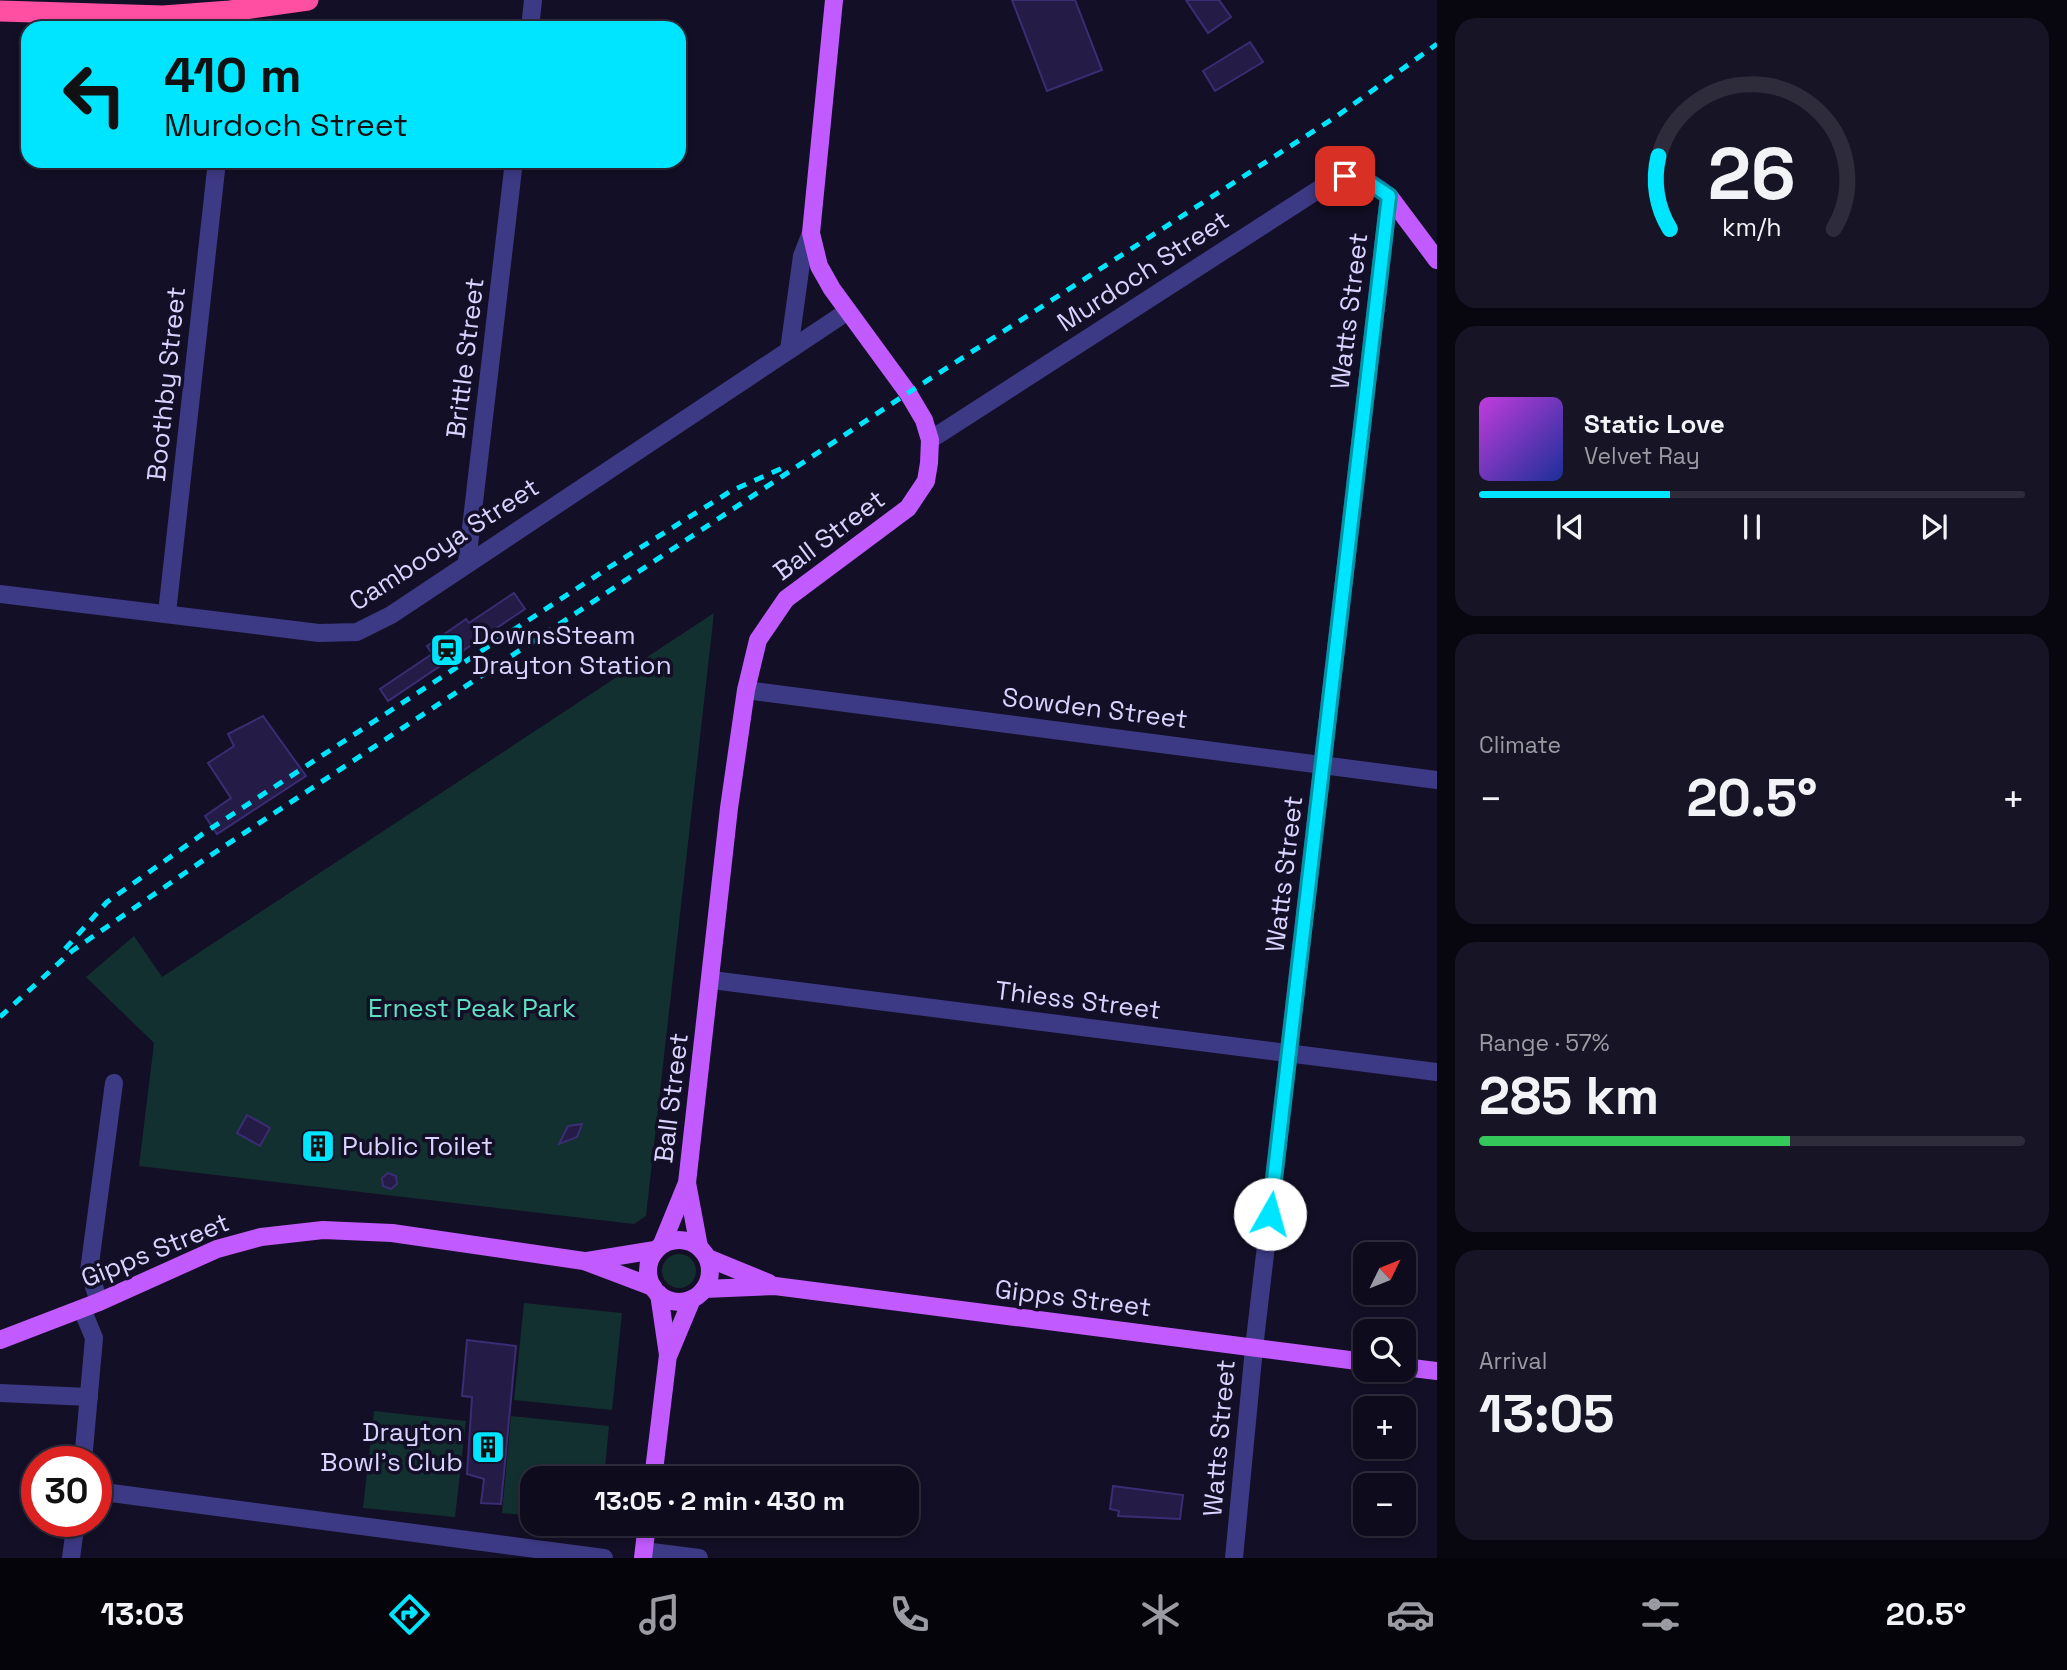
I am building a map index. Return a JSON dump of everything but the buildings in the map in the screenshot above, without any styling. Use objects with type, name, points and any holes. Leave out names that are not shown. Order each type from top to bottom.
[{"type":"highway","points":[[0,11],[231,20],[308,0]]},
{"type":"main road","points":[[834,0],[811,233],[819,266],[908,393],[930,440]]},
{"type":"main road","points":[[1389,196],[1437,260]]},
{"type":"main road","name":"Ball Street","points":[[659,1247],[687,1183],[712,980],[729,808],[746,690],[758,640],[775,612],[814,575],[908,508],[926,481],[930,440]]},
{"type":"main road","name":"Ball Street","points":[[687,1183],[703,1252]]},
{"type":"main road","name":"Gipps Street","points":[[0,1339],[82,1309],[198,1256],[239,1242],[323,1230],[392,1233],[584,1261],[656,1291]]},
{"type":"main road","points":[[655,1466],[668,1354],[656,1291],[648,1268],[659,1247],[681,1239],[703,1252],[710,1274],[668,1354]]},
{"type":"main road","name":"Gipps Street","points":[[584,1261],[659,1247]]},
{"type":"main road","name":"Gipps Street","points":[[703,1252],[775,1286]]},
{"type":"main road","name":"Gipps Street","points":[[698,1294],[775,1286],[1353,1360]]},
{"type":"main road","points":[[656,1291],[675,1302],[698,1294]]},
{"type":"main road","points":[[1416,1368],[1437,1371]]},
{"type":"main road","points":[[643,1554],[645,1536]]},
{"type":"street","points":[[531,21],[533,0]]},
{"type":"street","name":"Boothby Street","points":[[167,613],[216,168]]},
{"type":"street","name":"Brittle Street","points":[[467,562],[513,168]]},
{"type":"street","name":"Murdoch Street","points":[[930,440],[1324,186],[1345,176],[1353,177],[1371,183],[1389,196]]},
{"type":"street","name":"Watts Street","points":[[1234,1558],[1254,1348],[1389,196]]},
{"type":"street","points":[[789,350],[803,256],[811,233]]},
{"type":"street","name":"Cambooya Street","points":[[0,594],[319,633],[357,632],[391,615],[848,311]]},
{"type":"street","name":"Sowden Street","points":[[746,690],[1437,780]]},
{"type":"street","name":"Thiess Street","points":[[712,980],[1437,1072]]},
{"type":"street","points":[[99,1302],[89,1270],[114,1083]]},
{"type":"street","points":[[82,1309],[93,1338],[84,1446]]},
{"type":"street","points":[[0,1393],[89,1397]]},
{"type":"street","points":[[112,1493],[604,1558]]},
{"type":"street","points":[[71,1558],[74,1537]]},
{"type":"street","points":[[643,1554],[699,1558]]},
{"type":"green space","name":"Ernest Peak Park","points":[[714,613],[646,1216],[634,1224],[139,1166],[154,1043],[86,977],[134,936],[162,977]]},
{"type":"green space","points":[[679,1254],[691,1259],[696,1271],[691,1283],[679,1288],[667,1283],[662,1271],[667,1259]]},
{"type":"green space","points":[[524,1303],[622,1313],[612,1410],[514,1400]]},
{"type":"green space","points":[[374,1411],[466,1421],[455,1517],[363,1508]]},
{"type":"green space","points":[[511,1416],[609,1426],[605,1466],[520,1466],[520,1515],[502,1513]]},
{"type":"railway","points":[[0,1017],[72,951],[208,857],[908,393],[1337,116],[1437,44]]},
{"type":"railway","points":[[65,949],[107,902],[204,833],[608,568],[731,491],[787,466]]},
{"type":"place","name":"DownsSteam Drayton Station","points":[[447,650]]},
{"type":"place","name":"Public Toilet","points":[[318,1146]]},
{"type":"place","name":"Drayton Bowl's Club","points":[[488,1447]]},
{"type":"route","points":[[1270,1214],[1389,196],[1365,180],[1345,176]]}]
